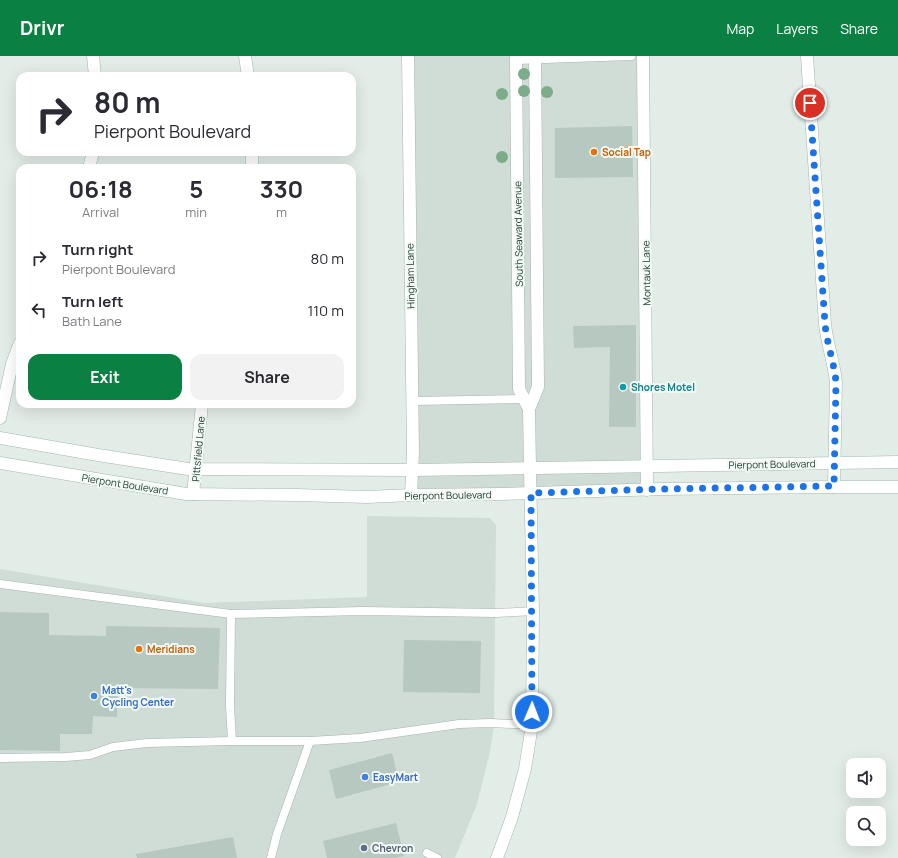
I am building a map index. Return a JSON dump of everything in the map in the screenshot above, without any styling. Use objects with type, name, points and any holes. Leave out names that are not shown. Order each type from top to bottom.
[{"type":"street","points":[[93,56],[95,72]]},
{"type":"street","points":[[245,56],[247,72]]},
{"type":"street","name":"Hingham Lane","points":[[408,56],[413,470],[411,495]]},
{"type":"street","name":"Montauk Lane","points":[[643,56],[648,466],[647,490]]},
{"type":"street","points":[[807,56],[826,338],[834,367],[836,382],[834,486]]},
{"type":"street","name":"South Seaward Avenue","points":[[497,858],[512,817],[525,769],[532,725],[533,611],[531,493],[527,404],[519,389],[516,58]]},
{"type":"street","name":"South Seaward Avenue","points":[[527,404],[538,387],[539,353],[535,58]]},
{"type":"street","points":[[516,109],[536,109]]},
{"type":"street","points":[[516,141],[536,141]]},
{"type":"street","points":[[518,191],[537,191]]},
{"type":"street","points":[[519,354],[539,353]]},
{"type":"street","points":[[0,418],[12,364],[16,354]]},
{"type":"street","name":"Pittsfield Lane","points":[[193,494],[202,408]]},
{"type":"street","name":"Pierpont Boulevard","points":[[0,438],[98,455],[196,469],[413,470],[898,462]]},
{"type":"street","name":"Pierpont Boulevard","points":[[0,463],[186,494],[367,497],[834,486],[898,487]]},
{"type":"lane","points":[[516,58],[631,56]]},
{"type":"lane","points":[[412,401],[527,404]]},
{"type":"lane","points":[[0,584],[231,614],[362,611],[497,613],[533,611]]},
{"type":"lane","points":[[231,614],[230,706],[232,741]]},
{"type":"lane","points":[[0,758],[90,755],[112,747],[147,743],[310,741],[360,738],[459,724],[491,723],[532,725]]},
{"type":"lane","points":[[271,858],[276,834],[310,741]]},
{"type":"lane","points":[[427,853],[437,858]]},
{"type":"shaded area","points":[[408,56],[642,56],[647,490],[411,495]]},
{"type":"shaded area","points":[[367,516],[490,518],[496,525],[494,727],[489,756],[477,804],[455,858],[0,858],[0,569],[205,603],[367,597]]},
{"type":"building","points":[[632,126],[633,177],[555,178],[555,128]]},
{"type":"building","name":"Shores Motel","points":[[636,325],[636,427],[609,427],[610,347],[574,348],[573,326]]},
{"type":"building","points":[[0,612],[49,613],[49,635],[106,636],[106,626],[220,628],[218,689],[117,688],[117,717],[93,716],[92,734],[60,734],[60,751],[0,750]]},
{"type":"building","points":[[404,640],[481,641],[480,693],[403,692]]},
{"type":"building","points":[[392,753],[399,782],[336,799],[329,770]]},
{"type":"building","points":[[396,823],[404,856],[395,858],[327,858],[323,841]]},
{"type":"building","points":[[233,837],[237,858],[137,858],[136,854]]},
{"type":"place","name":"Social Tap","points":[[594,152]]},
{"type":"place","name":"Shores Motel","points":[[623,387]]},
{"type":"place","name":"Meridians","points":[[139,649]]},
{"type":"place","name":"Matt's Cycling Center","points":[[94,696]]},
{"type":"place","name":"EasyMart","points":[[365,777]]},
{"type":"place","name":"Chevron","points":[[364,848]]},
{"type":"route","points":[[532,712],[533,642],[531,493],[560,491],[834,486],[836,382],[834,367],[826,338],[810,103]]}]
